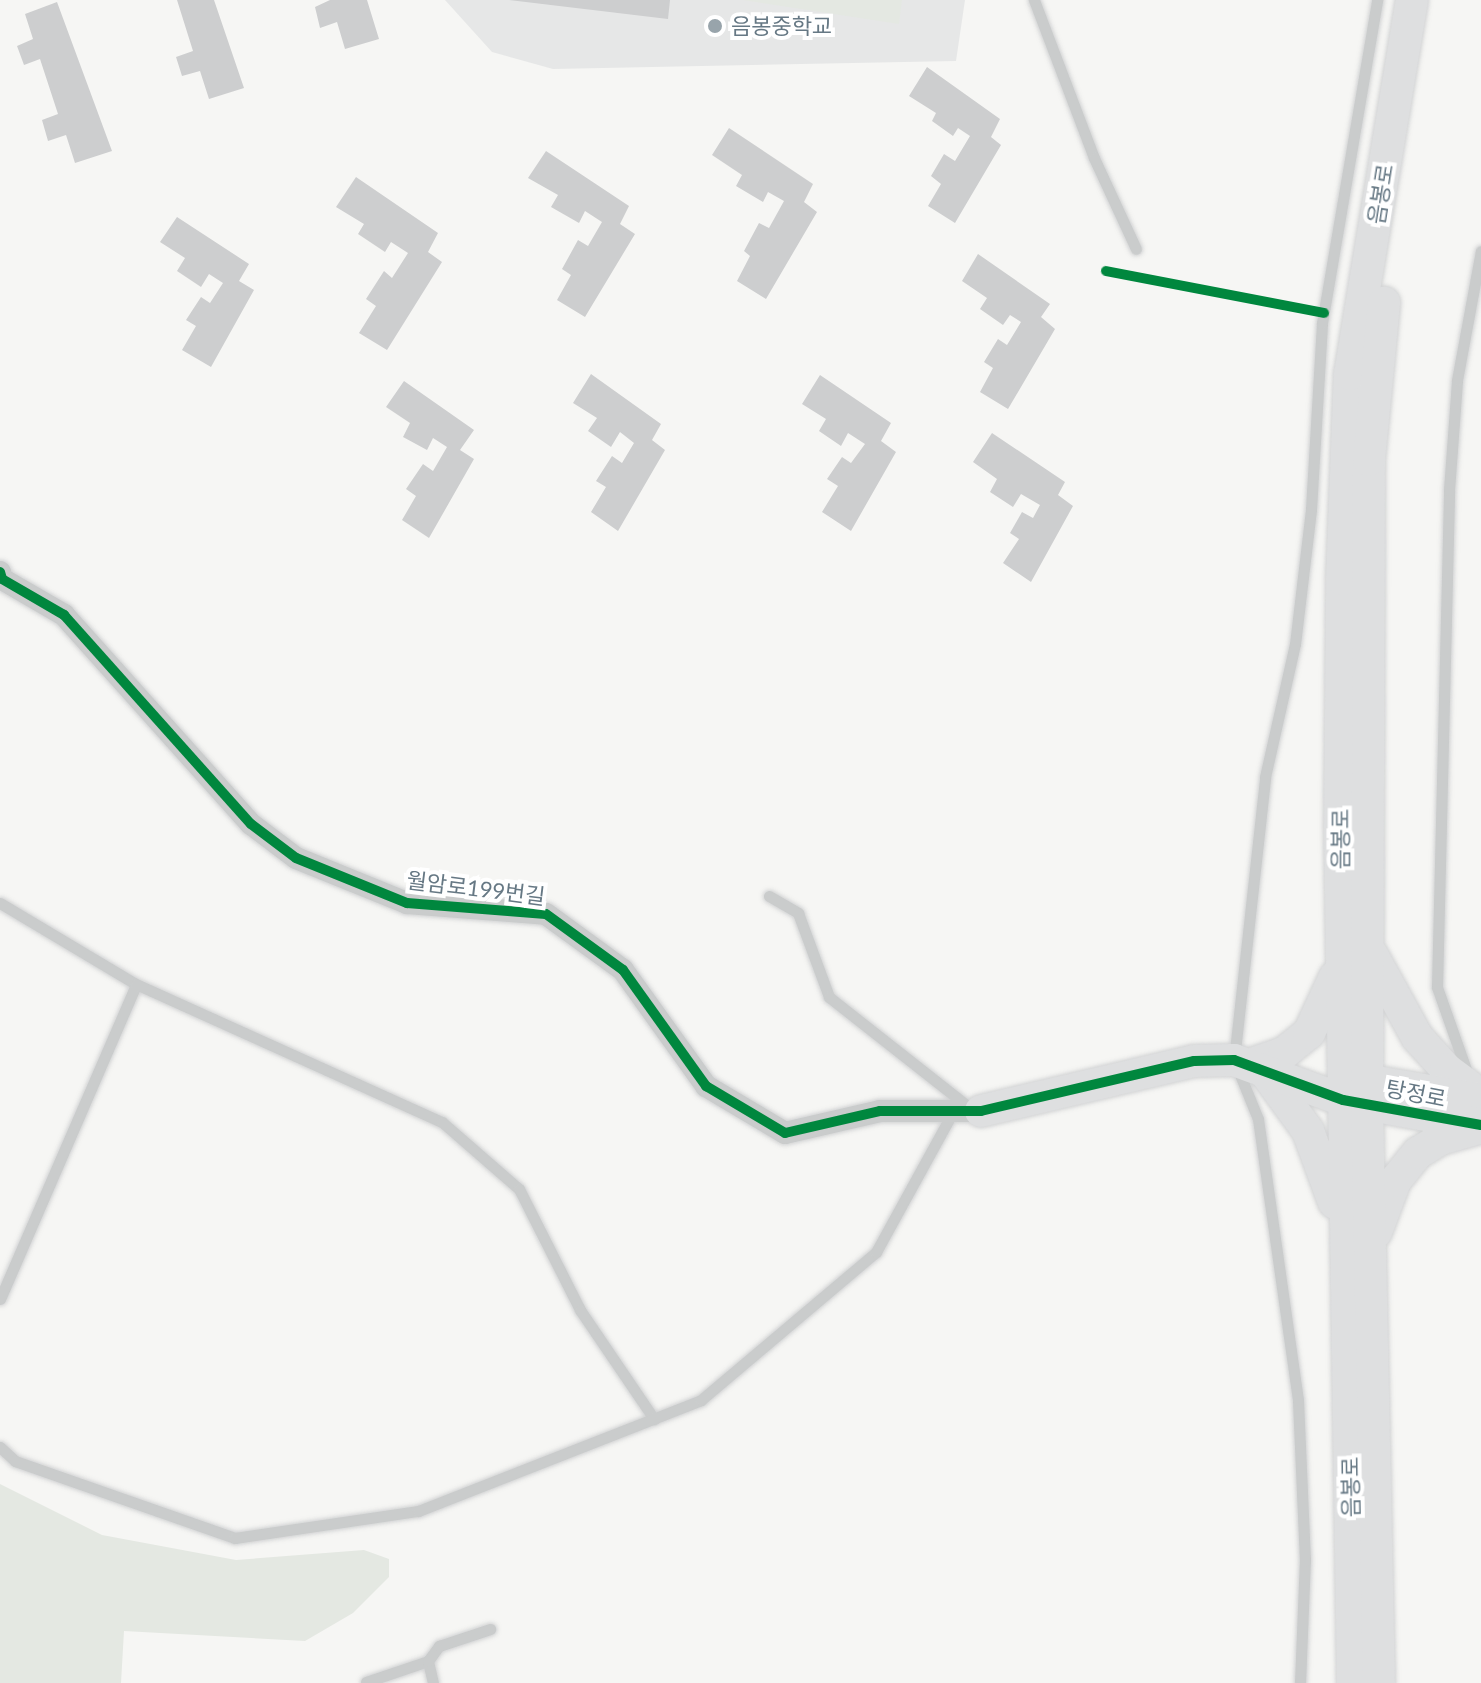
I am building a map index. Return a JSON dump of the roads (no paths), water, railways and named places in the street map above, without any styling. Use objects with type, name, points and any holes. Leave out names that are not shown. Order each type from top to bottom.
[{"type":"main road","name":"음봉로","points":[[1355,951],[1342,579],[1350,374],[1412,0]]},
{"type":"main road","name":"음봉로","points":[[1379,1683],[1359,1250],[1355,1090],[1355,951],[1369,460],[1378,343],[1433,0]]},
{"type":"main road","points":[[1255,1067],[1284,1053],[1309,1033],[1355,951],[1417,1037],[1478,1095]]},
{"type":"main road","points":[[970,1111],[1194,1061],[1255,1067],[1355,1090]]},
{"type":"main road","points":[[1255,1067],[1314,1144],[1359,1250]]},
{"type":"main road","name":"탕정로","points":[[1355,1090],[1478,1095]]},
{"type":"main road","name":"탕정로","points":[[1355,1090],[1481,1127]]},
{"type":"main road","points":[[1359,1250],[1395,1181],[1418,1153],[1440,1139],[1481,1127]]},
{"type":"main road","name":"음봉로","points":[[1353,1683],[1359,1250]]},
{"type":"street","name":"월암로199번길","points":[[0,572],[2,579],[64,615],[251,824],[296,858],[407,903],[546,914],[623,970],[706,1086],[785,1133],[880,1111],[970,1111]]},
{"type":"lane","points":[[1034,0],[1094,158],[1136,249]]},
{"type":"lane","points":[[1300,1683],[1305,1561],[1298,1400],[1258,1119],[1255,1067],[1265,777],[1295,644],[1311,509],[1322,323],[1377,0]]},
{"type":"lane","points":[[1478,1095],[1437,987],[1449,490],[1457,380],[1481,251]]},
{"type":"lane","points":[[0,1447],[15,1461],[235,1538],[418,1511],[701,1400],[876,1252],[970,1111],[829,997],[798,913],[769,896]]},
{"type":"lane","points":[[0,903],[136,984],[442,1122],[519,1189],[580,1310],[654,1419]]},
{"type":"lane","points":[[0,1299],[136,984]]},
{"type":"lane","points":[[366,1682],[428,1661],[439,1646],[490,1629]]},
{"type":"lane","points":[[428,1661],[433,1683]]},
{"type":"place","name":"음봉중학교","points":[[715,26]]}]
